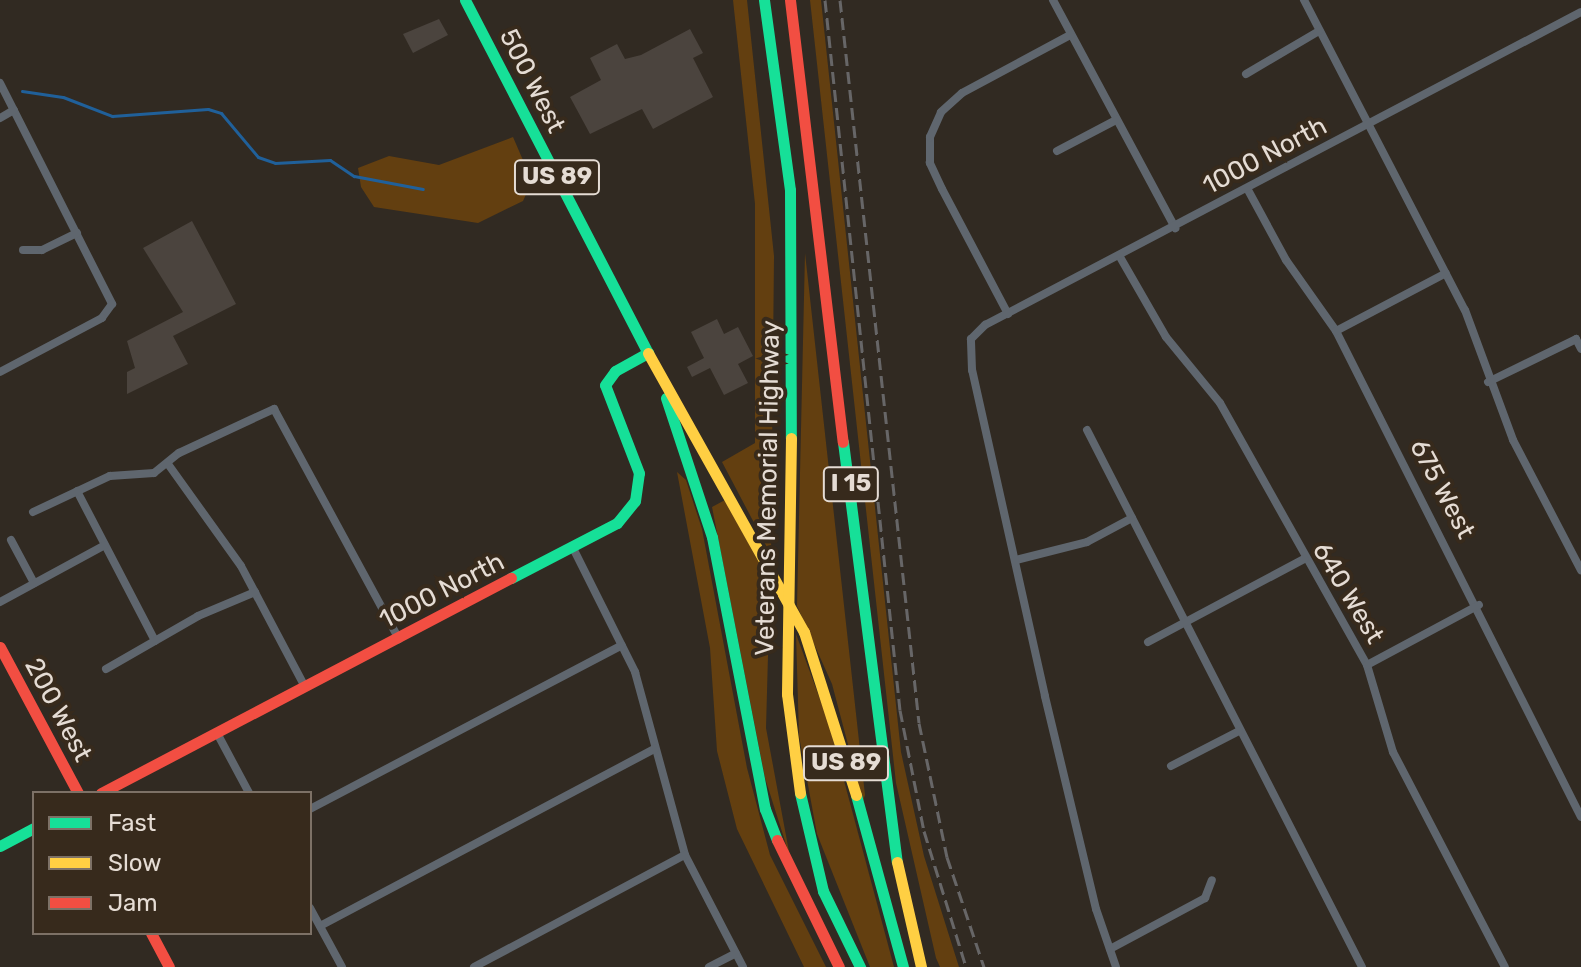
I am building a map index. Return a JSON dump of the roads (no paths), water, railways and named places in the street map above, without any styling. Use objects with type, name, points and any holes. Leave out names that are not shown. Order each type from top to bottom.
[{"type":"main road","name":"500 West","points":[[465,0],[648,353]]},
{"type":"main road","name":"Veterans Memorial Highway","points":[[764,0],[790,190],[787,694],[804,825],[823,891],[860,967]]},
{"type":"main road","name":"I 15","points":[[790,0],[889,830],[921,967]]},
{"type":"main road","name":"1000 North","points":[[105,791],[617,523],[635,501],[638,465],[605,385],[615,371],[648,353]]},
{"type":"main road","name":"US 89","points":[[648,353],[712,537],[765,809],[797,891],[839,967]]},
{"type":"main road","name":"US 89","points":[[648,353],[804,632],[834,716],[903,967]]},
{"type":"main road","name":"200 West","points":[[0,647],[4,665],[77,791]]},
{"type":"main road","points":[[0,846],[32,829]]},
{"type":"main road","points":[[152,935],[169,967]]},
{"type":"street","points":[[1053,0],[1175,228]]},
{"type":"street","points":[[1304,0],[1481,344],[1488,382],[1581,570]]},
{"type":"street","name":"1000 North","points":[[1016,560],[972,370],[971,339],[1008,314],[1581,12]]},
{"type":"street","points":[[1246,74],[1319,31]]},
{"type":"street","points":[[1008,314],[930,163],[930,137],[941,112],[962,93],[1070,35]]},
{"type":"street","points":[[0,83],[112,307],[0,372]]},
{"type":"street","points":[[0,118],[14,110]]},
{"type":"street","points":[[1057,151],[1116,120]]},
{"type":"street","name":"675 West","points":[[1248,190],[1286,260],[1336,331],[1479,605],[1581,817]]},
{"type":"street","points":[[23,250],[42,250],[77,233]]},
{"type":"street","name":"640 West","points":[[1120,257],[1166,337],[1220,403],[1304,559],[1367,665],[1393,752],[1505,967]]},
{"type":"street","points":[[1336,331],[1446,273]]},
{"type":"street","points":[[1488,382],[1576,339],[1581,349]]},
{"type":"street","points":[[33,512],[110,476],[154,473],[261,410],[274,409],[399,639]]},
{"type":"street","points":[[1087,430],[1187,620],[1239,731],[1362,967]]},
{"type":"street","points":[[168,464],[255,592],[305,687]]},
{"type":"street","points":[[77,491],[155,641]]},
{"type":"street","points":[[1116,967],[1067,793],[1016,560],[1087,542],[1132,518]]},
{"type":"street","points":[[11,540],[34,583]]},
{"type":"street","points":[[0,602],[105,545]]},
{"type":"street","points":[[573,548],[622,645],[685,855],[743,967]]},
{"type":"street","points":[[1148,642],[1304,559]]},
{"type":"street","points":[[106,669],[255,592]]},
{"type":"street","points":[[1367,665],[1479,605]]},
{"type":"street","points":[[312,808],[622,645]]},
{"type":"street","points":[[1171,766],[1239,731]]},
{"type":"street","points":[[217,733],[248,791]]},
{"type":"street","points":[[320,926],[655,749]]},
{"type":"street","points":[[474,967],[685,855]]},
{"type":"street","points":[[1110,949],[1205,898],[1212,880]]},
{"type":"street","points":[[312,912],[342,967]]},
{"type":"street","points":[[709,967],[736,953]]},
{"type":"waterway","points":[[22,91],[63,97],[112,116],[208,109],[221,113],[258,157],[275,163],[330,160],[354,176],[423,189]]},
{"type":"railway","points":[[825,0],[900,710],[924,831],[966,967]]},
{"type":"railway","points":[[840,0],[919,723],[947,857],[984,967]]}]
